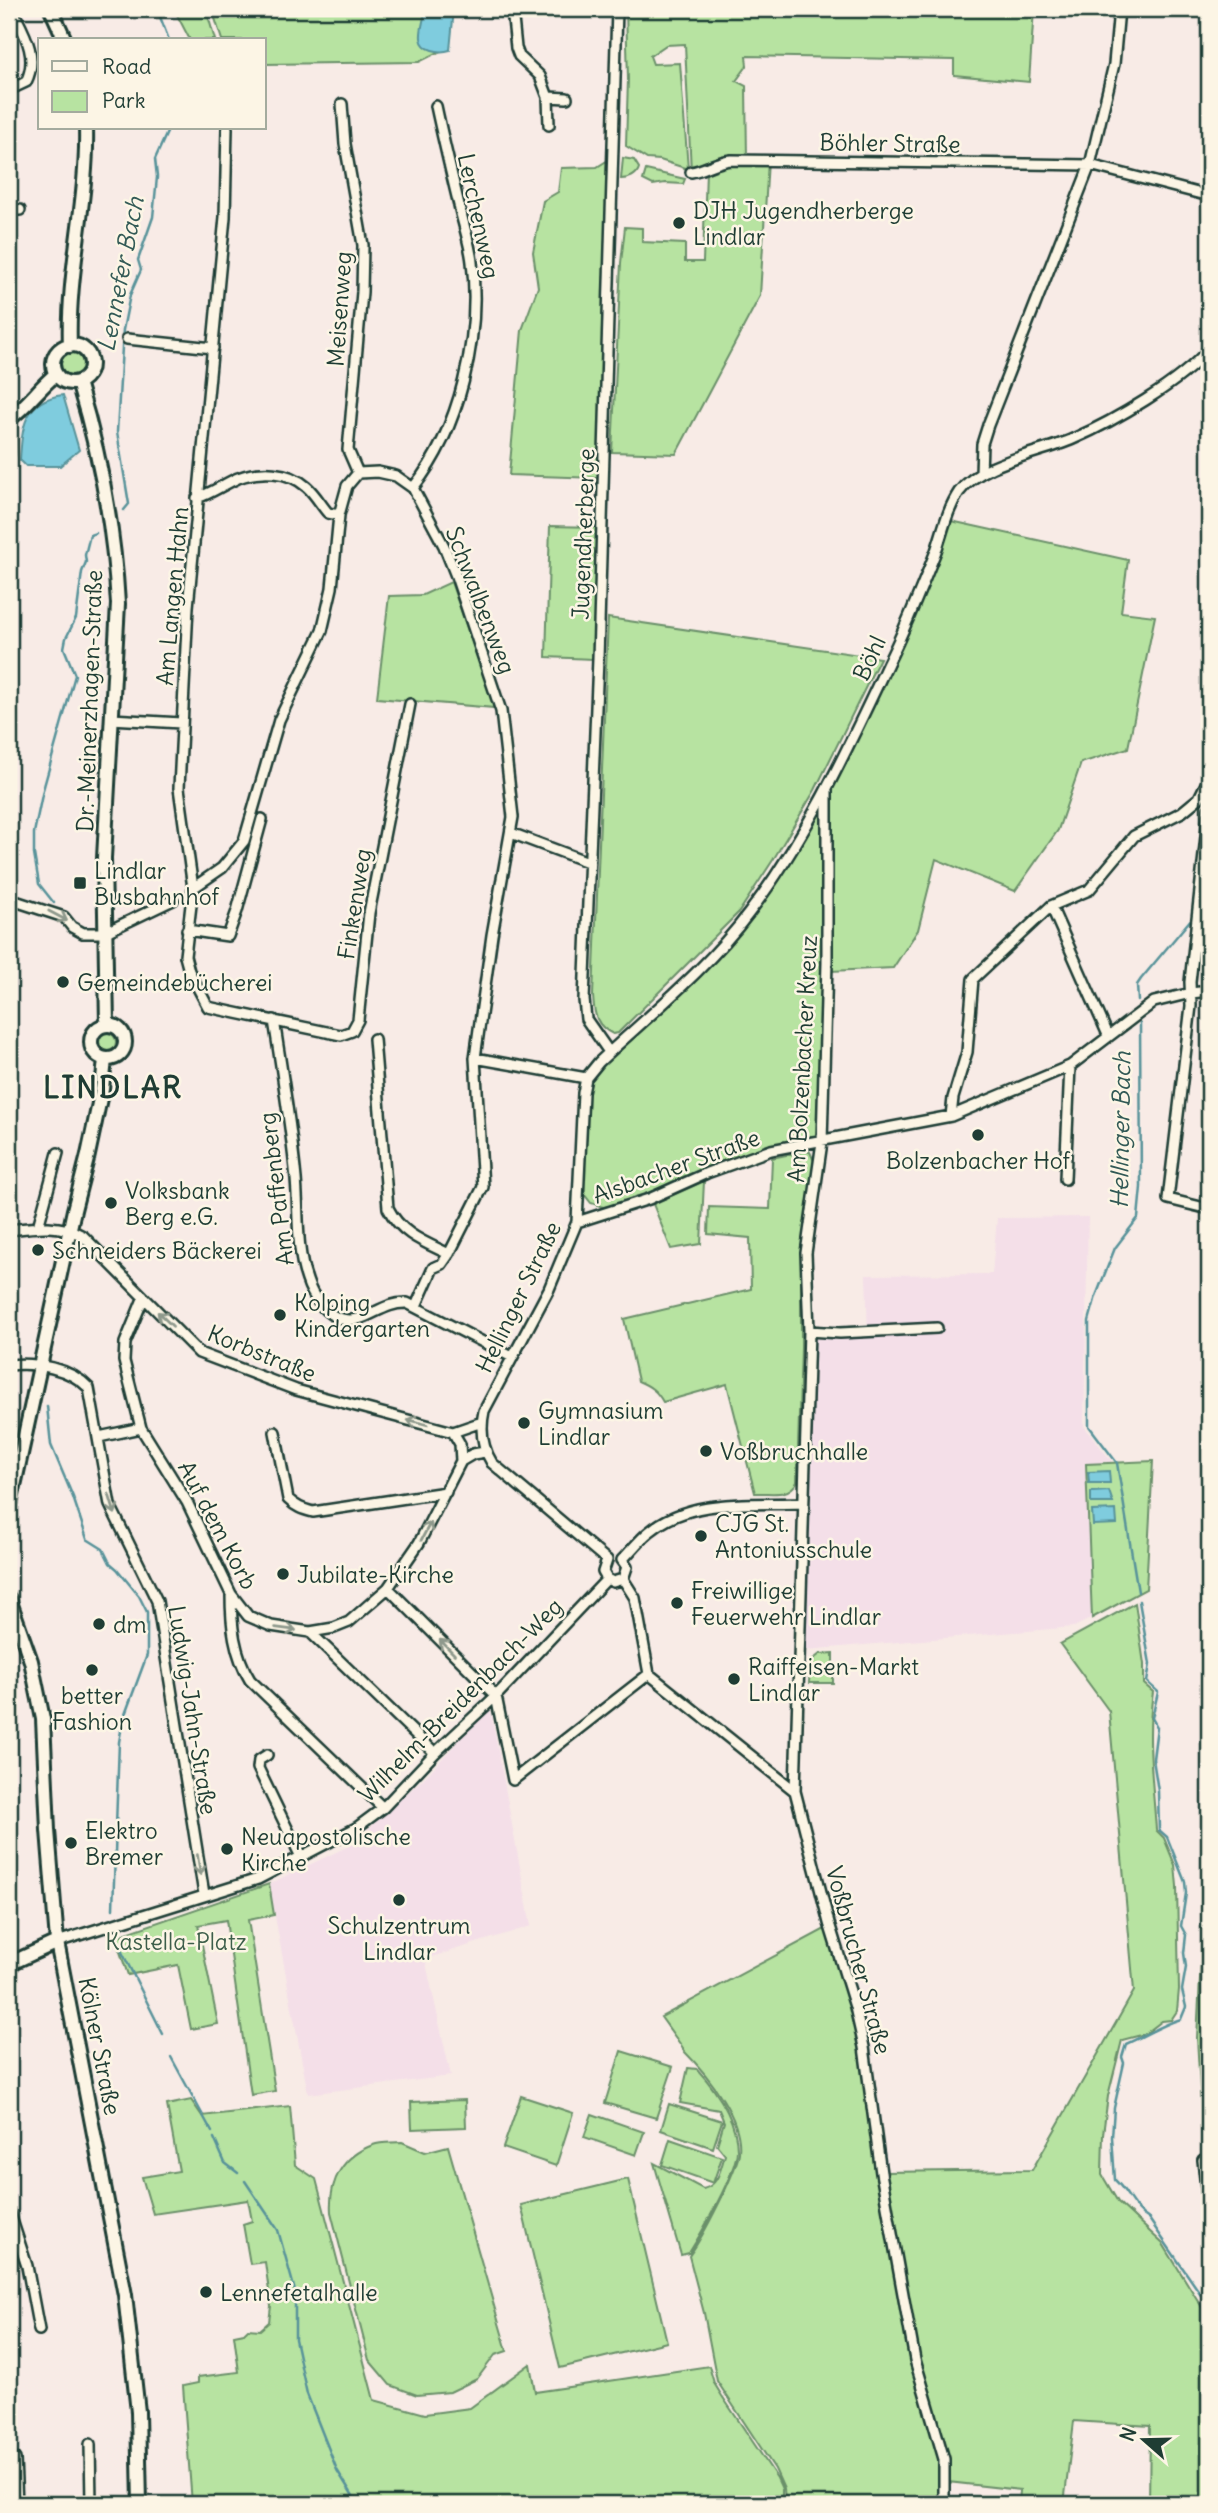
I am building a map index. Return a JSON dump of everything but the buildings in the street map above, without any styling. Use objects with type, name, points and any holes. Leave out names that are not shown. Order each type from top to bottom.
[{"type":"main road","points":[[51,9],[64,38]]},
{"type":"main road","points":[[70,346],[69,316],[84,177],[86,130]]},
{"type":"main road","points":[[70,346],[85,351],[91,360],[87,376],[78,382],[66,382],[56,373],[54,359],[58,353],[70,346]]},
{"type":"main road","points":[[10,418],[56,373]]},
{"type":"main road","name":"Dr.-Meinerzhagen-Straße","points":[[78,382],[105,496],[116,563],[118,604],[104,858],[107,1025]]},
{"type":"main road","name":"Dr.-Meinerzhagen-Straße","points":[[107,1025],[117,1028],[125,1042],[120,1053],[105,1059],[95,1053],[91,1039],[96,1030],[107,1025]]},
{"type":"main road","name":"Dr.-Meinerzhagen-Straße","points":[[9,1509],[88,1155],[102,1089],[105,1059]]},
{"type":"main road","name":"Kölner Straße","points":[[9,1599],[31,1661],[43,1719],[57,1942],[125,2295],[138,2412],[139,2504]]},
{"type":"main road","points":[[9,1964],[57,1942]]},
{"type":"street","points":[[9,90],[26,82],[33,61],[22,28],[12,9]]},
{"type":"street","points":[[512,9],[516,48],[519,56],[540,76],[548,97],[549,125]]},
{"type":"street","name":"Jugendherberge","points":[[609,1052],[586,1019],[584,1000],[598,645],[617,9]]},
{"type":"street","points":[[981,472],[982,444],[988,425],[1090,165],[1114,64],[1119,9]]},
{"type":"street","points":[[548,97],[567,98]]},
{"type":"street","name":"Meisenweg","points":[[342,104],[345,144],[363,245],[362,292],[348,450],[358,474]]},
{"type":"street","name":"Lerchenweg","points":[[413,488],[429,468],[458,402],[474,318],[472,258],[436,106]]},
{"type":"street","points":[[197,498],[225,217],[227,130]]},
{"type":"street","name":"Böhler Straße","points":[[691,172],[706,170],[724,160],[1090,165],[1209,196]]},
{"type":"street","points":[[9,210],[20,210]]},
{"type":"street","points":[[127,339],[213,348]]},
{"type":"street","name":"Böhl","points":[[609,1052],[685,981],[748,915],[766,889],[827,788],[908,622],[950,508],[961,490],[981,472],[1073,439],[1126,411],[1172,382],[1209,349]]},
{"type":"street","points":[[9,454],[10,418]]},
{"type":"street","name":"Am Langen Hahn","points":[[274,1020],[208,1007],[189,971],[185,956],[193,888],[179,788],[197,498],[237,479],[275,472],[306,486],[328,513],[339,514]]},
{"type":"street","points":[[193,888],[222,868],[244,841],[279,720],[322,631],[327,615],[339,514],[346,486],[358,474],[378,472],[396,476],[413,488]]},
{"type":"street","name":"Schwalbenweg","points":[[413,488],[456,576],[502,711],[513,817],[492,935],[475,1058],[483,1187],[443,1264],[433,1268],[416,1306]]},
{"type":"street","name":"Finkenweg","points":[[274,1020],[341,1035],[352,1031],[358,1020],[369,913],[410,704]]},
{"type":"street","points":[[111,719],[181,723]]},
{"type":"street","points":[[951,1116],[953,1098],[967,1052],[973,979],[1051,906],[1089,890],[1134,836],[1182,812],[1199,798],[1209,778]]},
{"type":"street","name":"Am Bolzenbacher Kreuz","points":[[795,1791],[809,1331],[806,1253],[822,1142],[827,963],[827,788]]},
{"type":"street","points":[[1209,809],[1190,982],[1191,1006],[1168,1199],[1209,1209]]},
{"type":"street","points":[[187,930],[228,936],[262,818]]},
{"type":"street","points":[[511,833],[588,862]]},
{"type":"street","points":[[9,899],[64,917],[72,927],[83,933],[104,933],[173,900]]},
{"type":"street","points":[[1051,906],[1108,1035]]},
{"type":"street","name":"Alsbacher Straße","points":[[577,1222],[649,1199],[708,1173],[771,1150],[951,1116],[1070,1066],[1154,1002],[1209,991]]},
{"type":"street","name":"Am Paffenberg","points":[[274,1020],[296,1176],[303,1266],[315,1296],[325,1309],[339,1318],[351,1320],[367,1318],[377,1309],[394,1303],[416,1306]]},
{"type":"street","points":[[374,1039],[388,1208],[395,1221],[409,1234],[449,1254]]},
{"type":"street","points":[[475,1058],[586,1078],[609,1052]]},
{"type":"street","points":[[1065,1179],[1070,1066]]},
{"type":"street","name":"Hellinger Straße","points":[[485,1452],[482,1422],[484,1411],[549,1289],[577,1222],[586,1078]]},
{"type":"street","points":[[38,1227],[58,1153]]},
{"type":"street","points":[[9,1230],[38,1227],[70,1229]]},
{"type":"street","name":"Korbstraße","points":[[70,1229],[87,1240],[199,1353],[296,1390],[453,1432]]},
{"type":"street","name":"Auf dem Korb","points":[[143,1299],[125,1343],[124,1361],[141,1428],[187,1502],[231,1594],[248,1616],[271,1626],[310,1632],[334,1629],[349,1622],[388,1588],[419,1543],[461,1461]]},
{"type":"street","points":[[416,1306],[512,1357]]},
{"type":"street","points":[[809,1331],[840,1333],[937,1328]]},
{"type":"street","points":[[9,1365],[28,1363],[41,1366]]},
{"type":"street","name":"Ludwig-Jahn-Straße","points":[[41,1366],[81,1380],[89,1388],[110,1505],[157,1601],[204,1894]]},
{"type":"street","points":[[482,1422],[453,1432],[460,1444],[461,1461],[472,1454],[485,1452],[492,1463],[607,1560]]},
{"type":"street","points":[[99,1437],[141,1428]]},
{"type":"street","points":[[275,1432],[288,1499],[302,1509],[313,1512],[446,1492]]},
{"type":"street","points":[[622,1560],[649,1532],[679,1513],[714,1506],[802,1503]]},
{"type":"street","points":[[607,1560],[622,1560],[627,1571],[623,1579],[617,1582],[607,1579],[603,1572],[607,1560]]},
{"type":"street","name":"Wilhelm-Breidenbach-Weg","points":[[57,1942],[258,1879],[356,1828],[383,1808],[435,1753],[496,1696],[607,1579]]},
{"type":"street","points":[[623,1579],[635,1598],[649,1674],[795,1791]]},
{"type":"street","points":[[388,1588],[496,1696],[513,1780],[649,1674]]},
{"type":"street","points":[[231,1594],[231,1617],[240,1664],[250,1680],[383,1808]]},
{"type":"street","points":[[310,1632],[435,1753]]},
{"type":"street","points":[[267,1755],[259,1760],[258,1768],[301,1857]]},
{"type":"street","name":"Voßbrucher Straße","points":[[795,1791],[864,2047],[881,2173],[915,2360],[944,2459],[944,2504]]},
{"type":"street","points":[[1203,2160],[1209,2216]]},
{"type":"street","points":[[9,2211],[27,2266],[39,2330]]},
{"type":"street","points":[[90,2444],[91,2504]]},
{"type":"street","points":[[15,2459],[18,2504]]},
{"type":"shaded area","points":[[1088,1217],[1084,1426],[1112,1462],[1086,1464],[1092,1618],[1074,1627],[806,1650],[813,1337],[868,1336],[866,1275],[992,1274],[997,1218]]},
{"type":"shaded area","name":"Schulzentrum Lindlar","points":[[490,1707],[531,1926],[425,1959],[451,2076],[308,2094],[269,1884],[351,1845],[425,1777]]},
{"type":"green space","points":[[174,9],[206,9],[214,38],[189,38]]},
{"type":"green space","points":[[212,9],[438,9],[441,51],[419,62],[266,64],[266,38],[221,38]]},
{"type":"green space","points":[[626,9],[1034,9],[1029,82],[954,75],[954,60],[746,56],[747,66],[736,81],[746,86],[747,159],[768,160],[760,296],[676,454],[612,452],[625,227],[642,228],[642,242],[685,244],[685,262],[703,262],[706,170],[691,172],[685,44],[666,45],[650,56],[653,64],[680,63],[688,169],[660,160],[647,159],[626,146]]},
{"type":"green space","points":[[623,158],[634,160],[639,168],[632,177],[621,179]]},
{"type":"green space","points":[[608,160],[598,478],[509,475],[522,330],[538,287],[533,252],[543,201],[558,192],[561,168],[597,167]]},
{"type":"green space","points":[[646,170],[685,179],[683,184],[653,185],[643,180]]},
{"type":"green space","points":[[72,352],[83,359],[84,364],[77,375],[72,376],[61,369],[60,364],[67,353]]},
{"type":"green space","points":[[951,521],[1128,560],[1121,612],[1155,616],[1128,748],[1081,763],[1058,830],[1015,891],[936,859],[918,930],[893,968],[831,971],[831,791],[898,652],[925,591]]},
{"type":"green space","points":[[550,526],[597,527],[593,659],[546,657]]},
{"type":"green space","points":[[451,582],[495,708],[377,698],[389,596],[423,595]]},
{"type":"green space","points":[[608,618],[880,658],[815,790],[739,912],[618,1033],[613,1034],[597,1019],[593,996]]},
{"type":"green space","points":[[818,811],[823,816],[824,1038],[819,1129],[816,1135],[725,1160],[614,1206],[603,1207],[591,1203],[584,1194],[583,1186],[587,1093],[592,1078],[605,1062],[747,923],[763,903]]},
{"type":"green space","points":[[107,1033],[113,1036],[116,1042],[113,1048],[107,1051],[101,1048],[98,1042],[101,1036]]},
{"type":"green space","points":[[810,1152],[814,1168],[801,1254],[797,1482],[784,1492],[755,1493],[727,1384],[663,1402],[653,1389],[638,1381],[624,1319],[751,1289],[750,1238],[708,1234],[709,1207],[770,1209],[772,1158]]},
{"type":"green space","points":[[704,1181],[701,1244],[671,1249],[653,1204]]},
{"type":"green space","points":[[1153,1461],[1146,1589],[1092,1618],[1086,1464]]},
{"type":"green space","points":[[1135,1603],[1144,1664],[1144,1684],[1153,1692],[1150,1744],[1156,1830],[1164,1838],[1175,1865],[1179,1989],[1177,2011],[1171,2020],[1162,2021],[1145,2034],[1122,2040],[1108,2096],[1103,2134],[1102,2175],[1118,2202],[1163,2244],[1205,2312],[1209,2499],[1195,2504],[1149,2504],[1150,2426],[1074,2421],[1064,2504],[1019,2504],[1020,2490],[948,2482],[917,2354],[885,2172],[1032,2170],[1134,1991],[1109,1711],[1060,1644]]},
{"type":"green space","points":[[833,1653],[833,1683],[809,1683],[810,1662],[820,1654]]},
{"type":"green space","points":[[1205,1881],[1209,1881],[1209,2203],[1197,2038]]},
{"type":"green space","name":"Kastella-Platz","points":[[269,1884],[274,1915],[248,1920],[275,2091],[251,2095],[226,1920],[198,1925],[218,2024],[191,2029],[178,1965],[128,1975],[115,1937]]},
{"type":"green space","points":[[825,1929],[829,1933],[855,2027],[907,2347],[938,2451],[940,2504],[785,2504],[784,2489],[775,2469],[717,2381],[704,2313],[689,2256],[728,2184],[738,2158],[739,2144],[737,2129],[723,2099],[683,2050],[661,2017]]},
{"type":"green space","points":[[621,2051],[673,2067],[656,2118],[605,2103]]},
{"type":"green space","points":[[688,2068],[697,2069],[724,2106],[733,2128],[737,2150],[725,2187],[709,2218],[689,2253],[681,2255],[654,2163],[703,2189],[716,2180],[725,2155],[717,2145],[724,2122],[719,2110],[680,2103]]},
{"type":"green space","points":[[521,2096],[573,2113],[556,2166],[503,2148]]},
{"type":"green space","points":[[191,2100],[202,2116],[290,2106],[295,2165],[316,2179],[374,2400],[425,2414],[470,2408],[530,2364],[535,2392],[709,2366],[714,2383],[777,2478],[782,2489],[782,2504],[192,2504],[183,2386],[198,2383],[198,2377],[239,2372],[234,2335],[244,2333],[248,2329],[260,2330],[269,2322],[271,2306],[265,2262],[250,2264],[243,2224],[252,2221],[248,2200],[153,2214],[142,2177],[179,2171],[167,2105]]},
{"type":"green space","points":[[465,2100],[466,2127],[412,2129],[411,2102]]},
{"type":"green space","points":[[669,2104],[722,2121],[713,2148],[661,2130]]},
{"type":"green space","points":[[592,2114],[644,2132],[636,2155],[584,2137]]},
{"type":"green space","points":[[670,2139],[722,2157],[713,2183],[662,2165]]},
{"type":"green space","points":[[402,2142],[425,2152],[448,2146],[507,2351],[495,2355],[477,2379],[450,2392],[417,2395],[390,2385],[369,2360],[331,2212],[335,2180],[353,2156],[373,2145]]},
{"type":"green space","points":[[628,2179],[667,2342],[560,2368],[521,2205]]},
{"type":"water","points":[[425,9],[454,9],[450,50],[435,51],[422,43]]},
{"type":"water","points":[[63,395],[79,450],[60,466],[26,466],[20,460],[24,426],[28,417],[40,403]]},
{"type":"water","points":[[1109,1471],[1110,1483],[1089,1483],[1088,1472]]},
{"type":"water","points":[[1109,1491],[1113,1503],[1091,1503],[1091,1492]]},
{"type":"water","points":[[1116,1510],[1117,1524],[1093,1525],[1092,1511]]},
{"type":"waterway","name":"Lennefer Bach","points":[[157,9],[168,38]]},
{"type":"waterway","name":"Lennefer Bach","points":[[124,510],[129,504],[117,432],[123,330],[130,295],[141,270],[138,260],[153,217],[157,177],[155,159],[168,130]]},
{"type":"waterway","name":"Lennefer Bach","points":[[54,903],[39,884],[34,833],[75,675],[64,648],[76,618],[90,535],[96,533]]},
{"type":"waterway","name":"Hellinger Bach","points":[[1138,1001],[1137,985],[1192,918]]},
{"type":"waterway","name":"Hellinger Bach","points":[[1138,1592],[1117,1463],[1089,1426],[1089,1321],[1115,1248],[1138,1218],[1141,1187],[1140,1023]]},
{"type":"waterway","name":"Lennefer Bach","points":[[47,1406],[51,1445],[87,1539],[103,1549],[110,1563],[139,1596],[147,1612],[147,1655],[123,1720],[119,1742],[113,1909]]},
{"type":"waterway","name":"Hellinger Bach","points":[[1139,1601],[1150,1664],[1147,1682],[1158,1692],[1152,1718],[1157,1727],[1153,1759],[1158,1791],[1159,1830],[1167,1837],[1185,1882],[1181,1926],[1186,1935],[1186,1967],[1182,1990],[1186,2007],[1181,2019],[1126,2044],[1114,2108],[1112,2137],[1115,2180],[1139,2211],[1149,2219],[1209,2306]]},
{"type":"waterway","points":[[117,1937],[163,2034]]},
{"type":"waterway","name":"Lennefer Bach","points":[[171,2057],[212,2132]]},
{"type":"waterway","name":"Lennefer Bach","points":[[214,2138],[225,2163],[238,2173]]},
{"type":"waterway","name":"Lennefer Bach","points":[[245,2181],[278,2230],[295,2291],[295,2339],[307,2394],[337,2470],[358,2504]]},
{"type":"waterway","points":[[1209,2357],[1209,2393]]},
{"type":"waterway","points":[[1209,2408],[1209,2442]]},
{"type":"place","name":"DJH Jugendherberge Lindlar","points":[[679,223]]},
{"type":"place","name":"Lindlar Busbahnhof","points":[[80,883]]},
{"type":"place","name":"Gemeindebücherei","points":[[63,982]]},
{"type":"place","name":"Bolzenbacher Hof","points":[[978,1135]]},
{"type":"place","name":"Volksbank Berg e.G.","points":[[111,1203]]},
{"type":"place","name":"Schneiders Bäckerei","points":[[38,1250]]},
{"type":"place","name":"Kolping Kindergarten","points":[[280,1315]]},
{"type":"place","name":"Gymnasium Lindlar","points":[[524,1423]]},
{"type":"place","name":"Voßbruchhalle","points":[[706,1451]]},
{"type":"place","name":"CJG St. Antoniusschule","points":[[701,1536]]},
{"type":"place","name":"Jubilate-Kirche","points":[[283,1574]]},
{"type":"place","name":"Freiwillige Feuerwehr Lindlar","points":[[677,1603]]},
{"type":"place","name":"dm","points":[[99,1624]]},
{"type":"place","name":"better Fashion","points":[[92,1670]]},
{"type":"place","name":"Raiffeisen-Markt Lindlar","points":[[734,1679]]},
{"type":"place","name":"Elektro Bremer","points":[[71,1843]]},
{"type":"place","name":"Neuapostolische Kirche","points":[[227,1849]]},
{"type":"place","name":"Schulzentrum Lindlar","points":[[399,1900]]},
{"type":"place","name":"Lennefetalhalle","points":[[206,2292]]},
{"type":"district","name":"LINDLAR","points":[[113,1087]]}]
